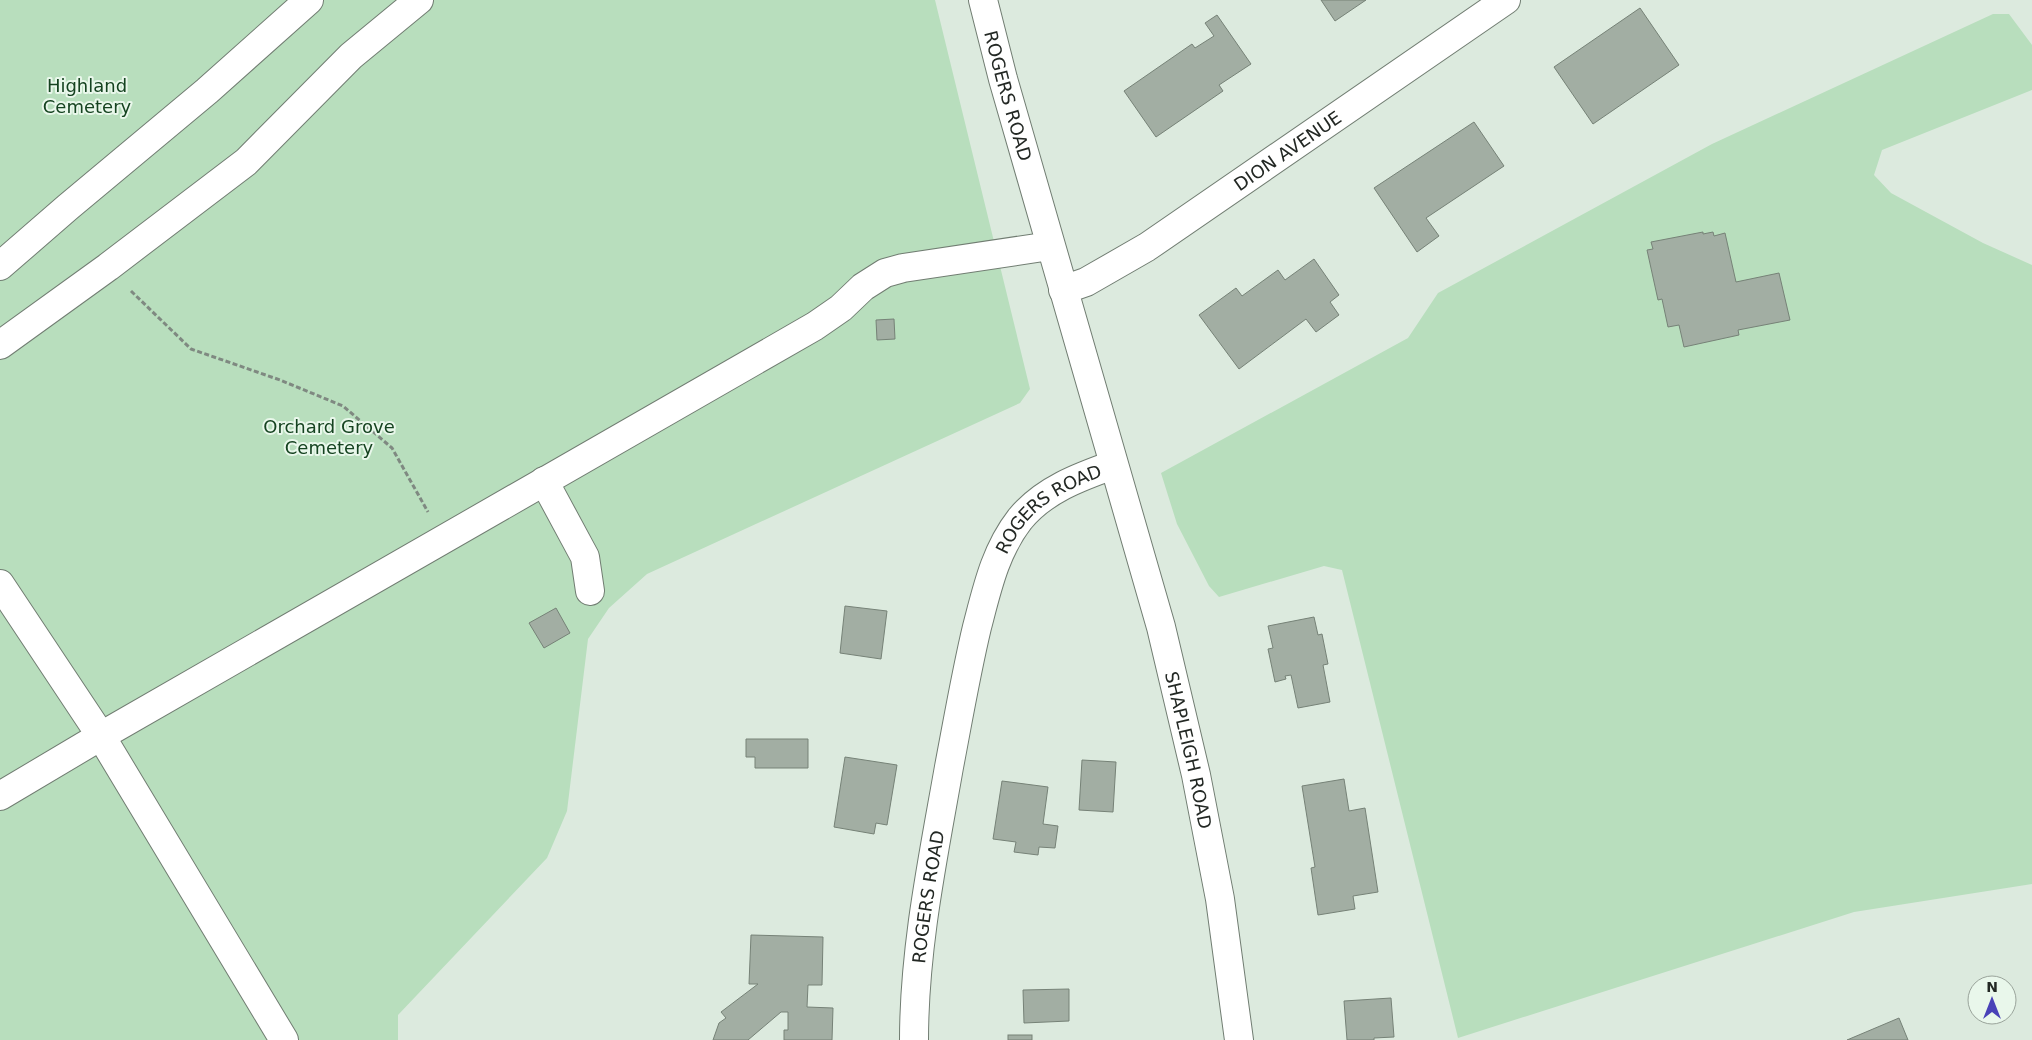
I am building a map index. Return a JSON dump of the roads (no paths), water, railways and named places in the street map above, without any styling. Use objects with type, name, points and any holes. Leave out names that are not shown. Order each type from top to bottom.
[{"type":"street","points":[[0,266],[206,91],[309,0]]},
{"type":"street","points":[[0,345],[108,267],[246,162],[351,56],[419,0]]},
{"type":"street","name":"ROGERS ROAD","points":[[914,1040],[914,997],[921,926],[968,664],[990,576],[999,553],[1022,517],[1050,493],[1076,478],[1114,465],[1003,79],[984,0]]},
{"type":"street","name":"DION AVENUE","points":[[1063,290],[1086,282],[1147,247],[1506,0]]},
{"type":"street","points":[[0,796],[101,736],[815,326],[840,308],[863,287],[885,273],[903,268],[1050,246]]},
{"type":"street","name":"SHAPLEIGH ROAD","points":[[1114,465],[1161,627],[1196,775],[1220,899],[1239,1040]]},
{"type":"street","points":[[544,481],[585,557],[590,591]]},
{"type":"street","points":[[0,584],[101,736],[284,1040]]},
{"type":"park label","name":"Highland Cemetery","points":[[87,95]]},
{"type":"park label","name":"Orchard Grove Cemetery","points":[[329,436]]}]
